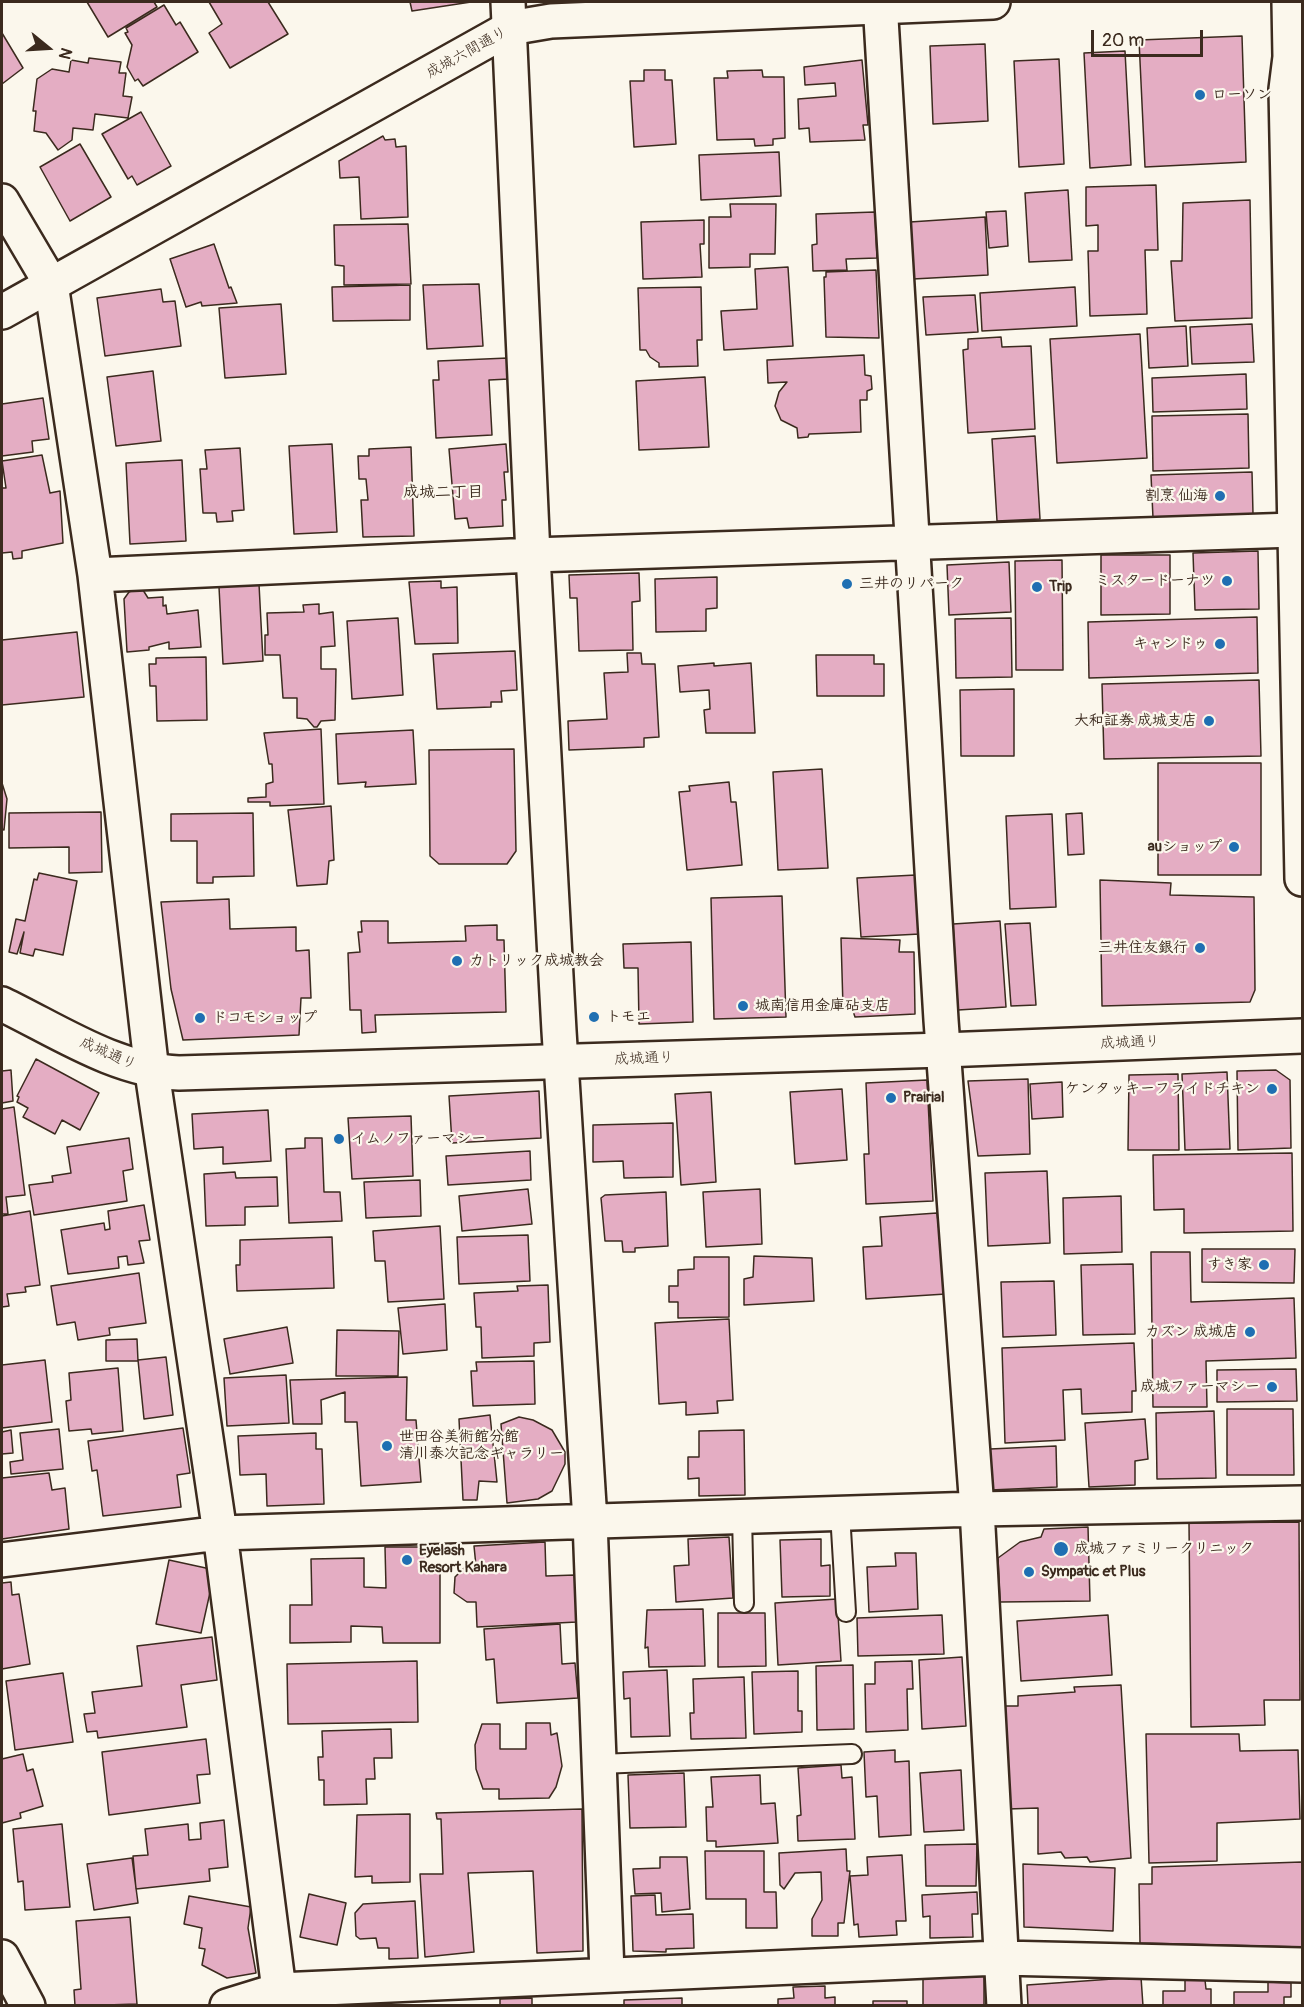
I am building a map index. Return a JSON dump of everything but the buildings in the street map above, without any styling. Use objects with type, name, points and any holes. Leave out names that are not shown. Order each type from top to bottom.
[{"type":"street","name":"成城六間通り","points":[[2,312],[509,15],[551,21],[880,4],[993,2]]},
{"type":"street","points":[[1289,2],[1296,56],[1286,89],[1302,879]]},
{"type":"street","points":[[880,4],[943,1050],[977,1509],[1004,2006]]},
{"type":"street","points":[[509,15],[533,555],[561,1061],[591,1521],[607,1973]]},
{"type":"street","points":[[2,201],[51,284],[95,575],[152,1072],[220,1533],[279,1990]]},
{"type":"street","points":[[95,575],[533,555],[1294,530]]},
{"type":"street","name":"成城通り","points":[[2,1004],[129,1066],[152,1072],[943,1050],[1302,1036]]},
{"type":"street","points":[[2,1560],[220,1533],[977,1509],[1302,1503]]},
{"type":"street","points":[[2,1957],[28,2006]]},
{"type":"street","points":[[227,2006],[279,1990],[607,1973],[1001,1958],[1302,1965]]},
{"type":"lane","points":[[840,1513],[846,1612]]},
{"type":"lane","points":[[742,1516],[744,1603]]},
{"type":"lane","points":[[600,1764],[852,1754]]},
{"type":"place","name":"ローソン","points":[[1200,95]]},
{"type":"place","name":"割烹 仙海","points":[[1220,496]]},
{"type":"place","name":"ミスタードーナツ","points":[[1227,581]]},
{"type":"place","name":"三井のリパーク","points":[[847,584]]},
{"type":"place","name":"Trip","points":[[1037,587]]},
{"type":"place","name":"キャンドゥ","points":[[1220,644]]},
{"type":"place","name":"大和証券 成城支店","points":[[1209,721]]},
{"type":"place","name":"auショップ","points":[[1234,847]]},
{"type":"place","name":"三井住友銀行","points":[[1200,948]]},
{"type":"place","name":"カトリック成城教会","points":[[457,961]]},
{"type":"place","name":"城南信用金庫砧支店","points":[[743,1006]]},
{"type":"place","name":"トモエ","points":[[594,1017]]},
{"type":"place","name":"ドコモショップ","points":[[200,1018]]},
{"type":"place","name":"ケンタッキーフライドチキン","points":[[1272,1089]]},
{"type":"place","name":"Prairial","points":[[891,1098]]},
{"type":"place","name":"イムノファーマシー","points":[[339,1139]]},
{"type":"place","name":"すき家","points":[[1264,1265]]},
{"type":"place","name":"カズン 成城店","points":[[1250,1332]]},
{"type":"place","name":"成城ファーマシー","points":[[1272,1387]]},
{"type":"place","name":"世田谷美術館分館 清川泰次記念ギャラリー","points":[[387,1446]]},
{"type":"place","name":"成城ファミリークリニック","points":[[1061,1549]]},
{"type":"place","name":"Eyelash Resort Kahara","points":[[407,1560]]},
{"type":"place","name":"Sympatic et Plus","points":[[1029,1572]]},
{"type":"district","name":"成城二丁目","points":[[443,493]]}]
